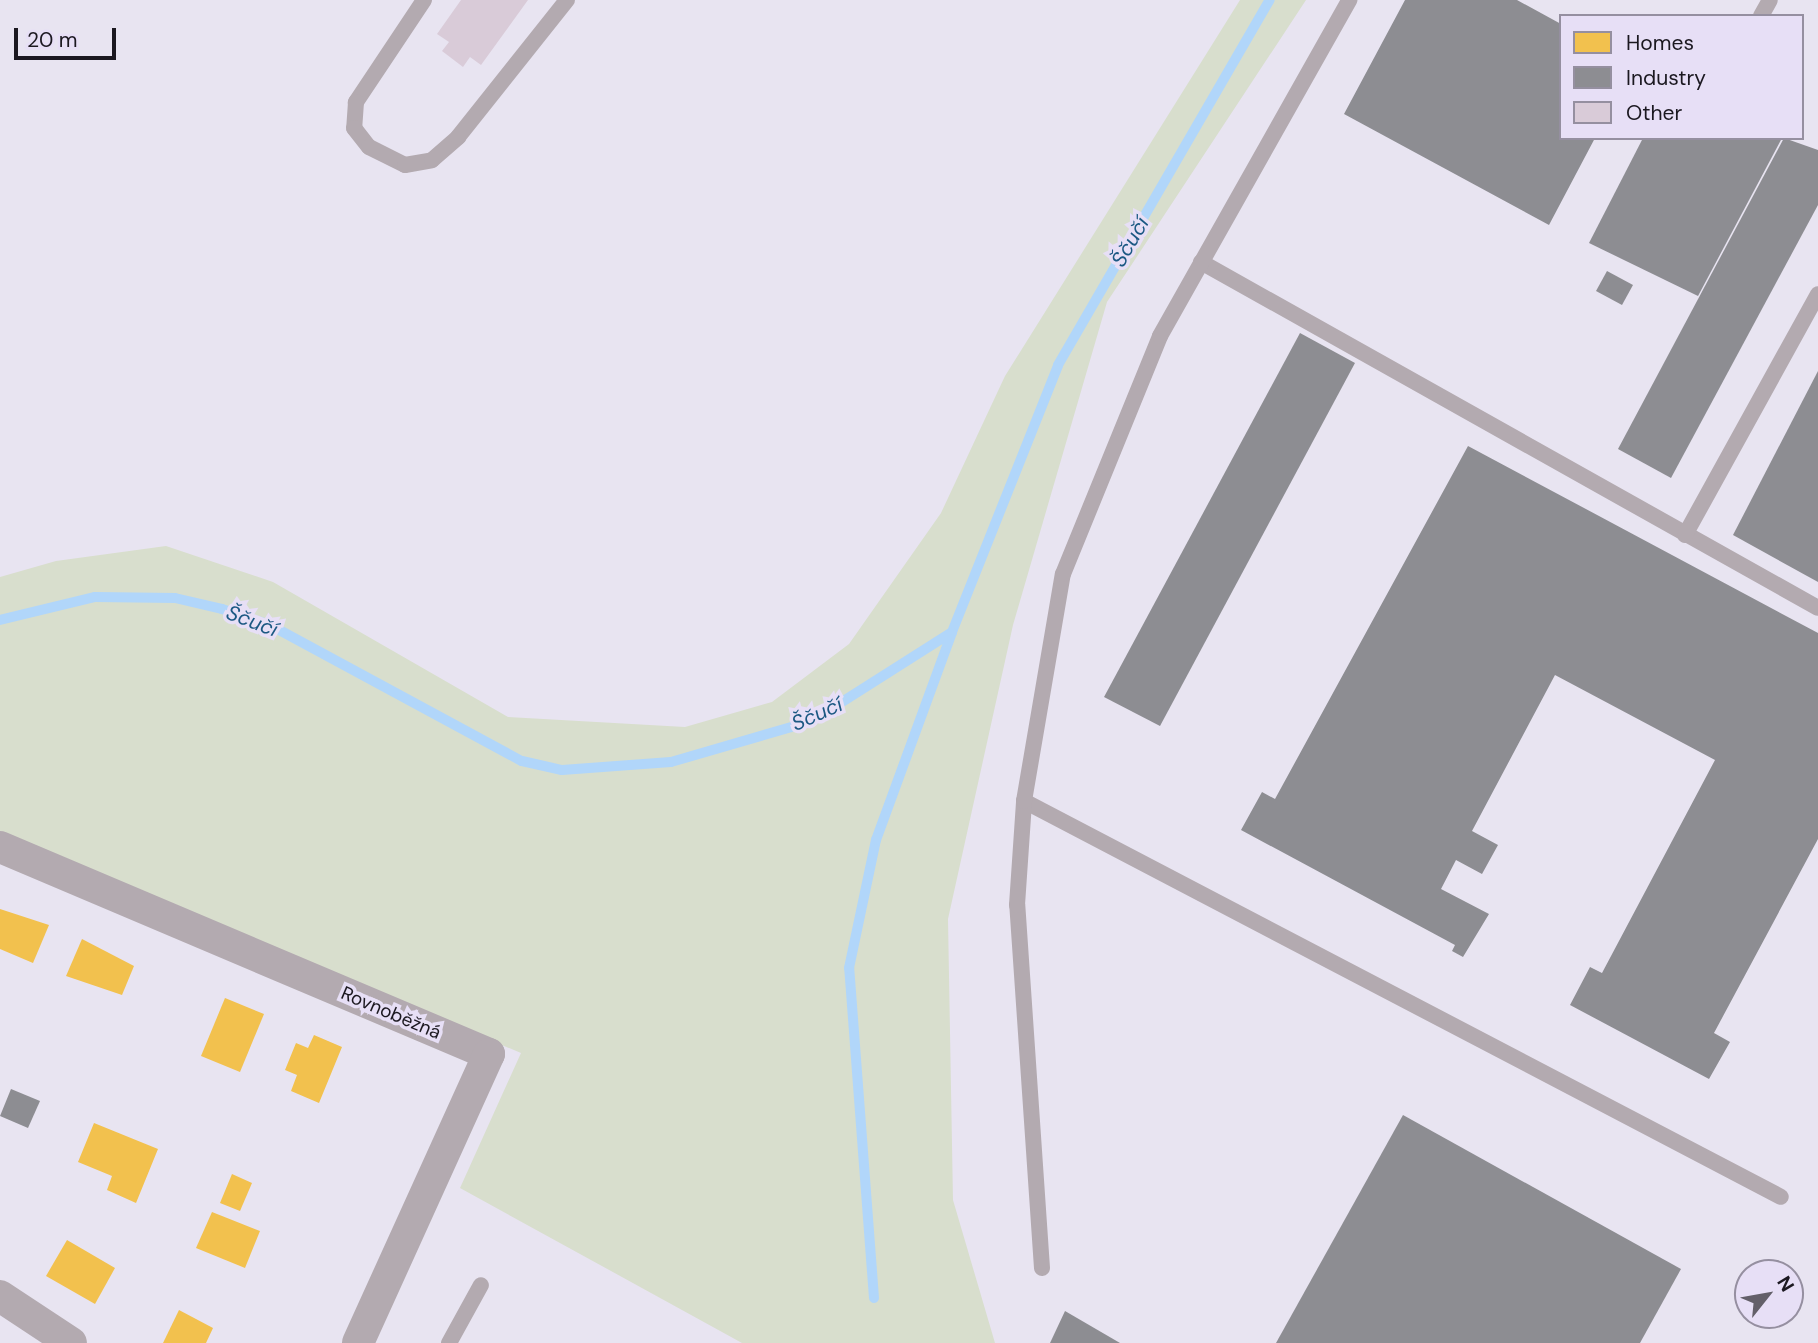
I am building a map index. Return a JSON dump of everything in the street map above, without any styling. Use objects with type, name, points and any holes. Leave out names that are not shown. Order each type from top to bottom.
[{"type":"street","name":"Rovnoběžná","points":[[0,847],[489,1054],[358,1343]]},
{"type":"street","points":[[0,1296],[71,1343]]},
{"type":"lane","points":[[424,0],[356,102],[354,128],[369,148],[405,164],[432,160],[458,137],[567,0]]},
{"type":"lane","points":[[1042,1268],[1017,905],[1024,801],[1063,574],[1160,336],[1349,0]]},
{"type":"lane","points":[[1201,262],[1818,608]]},
{"type":"lane","points":[[1685,535],[1818,294]]},
{"type":"lane","points":[[1024,801],[1781,1197]]},
{"type":"lane","points":[[449,1343],[481,1285]]},
{"type":"green space","points":[[1240,0],[1306,0],[1107,302],[1013,625],[948,919],[953,1200],[995,1343],[742,1343],[460,1188],[521,1053],[0,836],[0,577],[56,561],[166,546],[273,582],[508,717],[685,727],[772,702],[849,644],[941,513],[1005,376]]},
{"type":"building: Homes","points":[[0,909],[49,925],[33,963],[0,949]]},
{"type":"building: Homes","points":[[82,939],[134,966],[122,995],[66,976]]},
{"type":"building: Homes","points":[[225,998],[264,1014],[240,1072],[201,1056]]},
{"type":"building: Homes","points":[[314,1035],[342,1047],[319,1103],[291,1091],[297,1075],[285,1070],[296,1043],[308,1048]]},
{"type":"building: Homes","points":[[94,1123],[158,1149],[136,1203],[107,1190],[112,1176],[78,1162]]},
{"type":"building: Homes","points":[[232,1174],[252,1183],[240,1211],[220,1203]]},
{"type":"building: Homes","points":[[212,1212],[260,1231],[245,1268],[196,1248]]},
{"type":"building: Homes","points":[[67,1240],[115,1268],[95,1304],[46,1276]]},
{"type":"building: Homes","points":[[179,1310],[213,1328],[206,1343],[163,1343]]},
{"type":"building: Industry","points":[[1405,0],[1517,0],[1559,23],[1559,140],[1594,140],[1549,225],[1344,114]]},
{"type":"building: Industry","points":[[1642,140],[1781,140],[1698,296],[1589,243]]},
{"type":"building: Industry","points":[[1783,140],[1818,150],[1818,205],[1671,478],[1618,449]]},
{"type":"building: Industry","points":[[1607,271],[1633,285],[1622,305],[1596,291]]},
{"type":"building: Industry","points":[[1300,333],[1355,363],[1160,726],[1104,697]]},
{"type":"building: Industry","points":[[1818,371],[1818,582],[1733,535]]},
{"type":"building: Industry","points":[[1468,446],[1818,633],[1818,839],[1714,1033],[1730,1042],[1709,1079],[1570,1005],[1590,967],[1602,973],[1715,760],[1555,675],[1472,831],[1498,845],[1482,874],[1456,860],[1441,889],[1489,914],[1463,957],[1452,951],[1455,945],[1241,830],[1262,792],[1275,799]]},
{"type":"building: Industry","points":[[11,1089],[40,1101],[28,1128],[0,1116]]},
{"type":"building: Industry","points":[[1403,1115],[1681,1269],[1640,1343],[1276,1343]]},
{"type":"building: Industry","points":[[1065,1311],[1120,1343],[1050,1343]]},
{"type":"building: Other","points":[[461,0],[528,0],[481,65],[470,57],[463,67],[442,51],[449,42],[437,34]]},
{"type":"waterway","name":"Ščučí","points":[[0,620],[95,597],[175,598],[222,609],[270,625],[522,761],[562,770],[671,762],[812,721],[952,632],[1058,365],[1270,0]]},
{"type":"waterway","points":[[874,1298],[849,968],[876,840],[952,632]]}]
